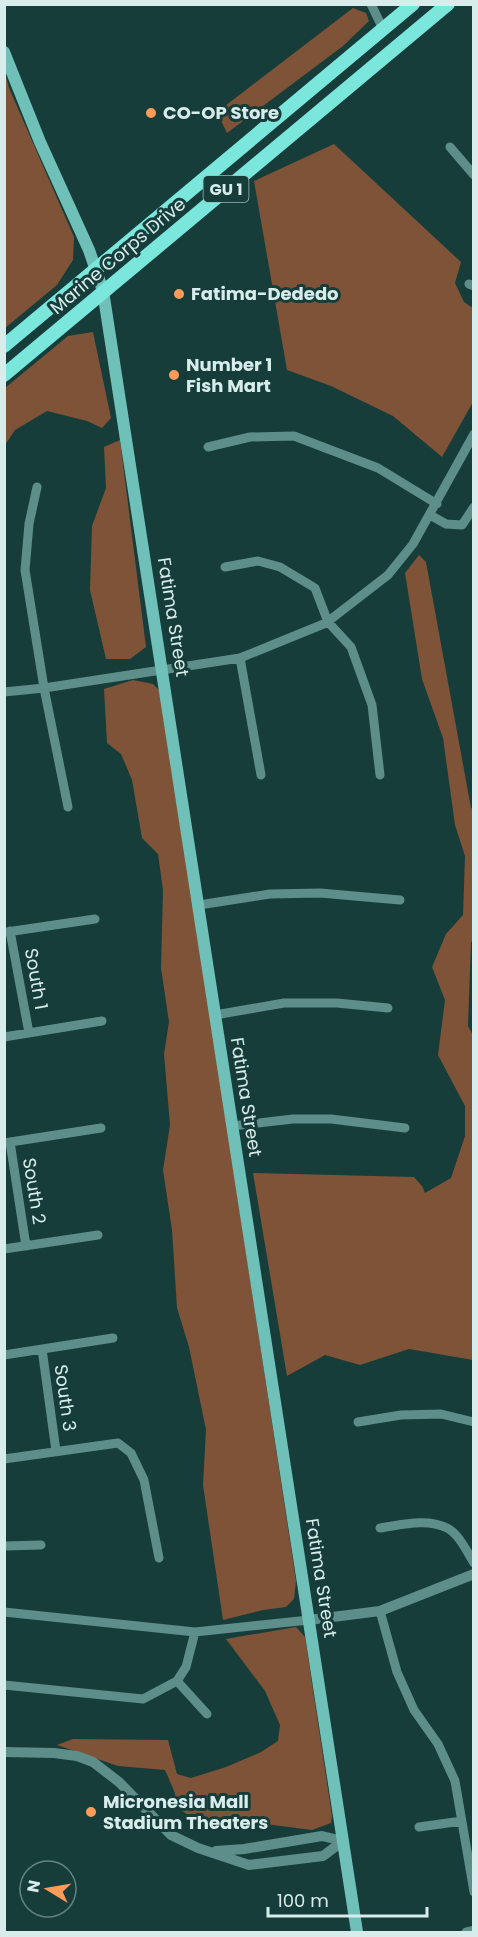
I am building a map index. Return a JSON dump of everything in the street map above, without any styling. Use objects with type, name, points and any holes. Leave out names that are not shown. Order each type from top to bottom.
[{"type":"main road","name":"GU 1","points":[[4,346],[413,4]]},
{"type":"main road","name":"Marine Corps Drive","points":[[4,375],[448,4]]},
{"type":"main road","name":"Fatima Street","points":[[4,52],[40,142],[97,268],[103,291],[357,1932]]},
{"type":"street","points":[[371,4],[383,29]]},
{"type":"street","points":[[450,147],[474,175]]},
{"type":"street","points":[[4,692],[240,658],[328,622],[387,575],[413,544],[474,435]]},
{"type":"street","points":[[208,447],[250,437],[294,436],[378,468],[437,504]]},
{"type":"street","points":[[37,487],[29,524],[25,570],[44,688],[68,807]]},
{"type":"street","points":[[430,515],[446,524],[462,525],[474,507]]},
{"type":"street","points":[[225,567],[258,561],[280,567],[315,588],[328,622],[351,647],[372,705],[380,775]]},
{"type":"street","points":[[240,658],[261,775]]},
{"type":"street","points":[[199,905],[270,894],[320,893],[400,900]]},
{"type":"street","points":[[8,932],[95,919]]},
{"type":"street","name":"South 1","points":[[8,932],[29,1033]]},
{"type":"street","points":[[216,1015],[284,1003],[337,1003],[388,1008]]},
{"type":"street","points":[[4,1037],[102,1021]]},
{"type":"street","points":[[232,1126],[293,1119],[331,1119],[405,1128]]},
{"type":"street","points":[[7,1142],[101,1128]]},
{"type":"street","name":"South 2","points":[[7,1142],[26,1246]]},
{"type":"street","points":[[4,1249],[98,1235]]},
{"type":"street","points":[[4,1355],[113,1338]]},
{"type":"street","name":"South 3","points":[[42,1349],[56,1451]]},
{"type":"street","points":[[358,1422],[401,1414],[441,1414],[474,1422]]},
{"type":"street","points":[[4,1459],[118,1443],[131,1452],[144,1480],[159,1558]]},
{"type":"street","points":[[380,1528],[424,1522],[448,1528],[461,1542],[474,1563]]},
{"type":"street","points":[[4,1546],[41,1545]]},
{"type":"street","points":[[4,1612],[195,1632],[380,1611],[474,1574]]},
{"type":"street","points":[[380,1611],[397,1672],[414,1710],[438,1744],[455,1781],[474,1892]]},
{"type":"street","points":[[4,1685],[143,1699],[177,1681],[186,1667],[195,1632]]},
{"type":"street","points":[[177,1681],[207,1714]]},
{"type":"street","points":[[4,1752],[54,1753],[93,1761],[119,1782],[171,1835],[191,1845],[249,1865],[323,1856],[343,1841]]},
{"type":"street","points":[[419,1827],[462,1821]]},
{"type":"street","points":[[210,1852],[244,1850],[322,1836],[343,1841]]},
{"type":"street","points":[[466,1932],[474,1930]]},
{"type":"shaded area","points":[[353,8],[366,13],[369,21],[343,46],[227,133],[217,112]]},
{"type":"shaded area","points":[[5,72],[9,88],[74,237],[73,260],[57,285],[5,328]]},
{"type":"shaded area","points":[[334,144],[461,262],[455,283],[464,302],[473,308],[473,402],[442,457],[393,416],[331,386],[287,370],[254,181]]},
{"type":"shaded area","points":[[93,332],[111,418],[102,428],[87,421],[47,411],[15,430],[5,445],[5,388],[68,336]]},
{"type":"shaded area","points":[[120,440],[146,647],[130,659],[106,659],[90,590],[92,526],[106,488],[104,447]]},
{"type":"shaded area","points":[[419,555],[426,562],[473,809],[474,940],[471,942],[468,1026],[474,1037],[473,1360],[409,1349],[360,1365],[325,1355],[287,1376],[253,1173],[414,1177],[425,1193],[451,1178],[465,1136],[465,1106],[438,1055],[445,1000],[432,967],[446,934],[463,915],[465,856],[455,825],[443,738],[422,679],[405,573]]},
{"type":"shaded area","points":[[133,680],[153,684],[161,692],[296,1581],[294,1599],[286,1607],[223,1620],[203,1485],[206,1430],[189,1347],[177,1308],[172,1230],[163,1170],[170,1125],[164,1054],[169,1022],[161,968],[163,890],[158,854],[142,838],[132,780],[121,754],[107,743],[104,689]]},
{"type":"shaded area","points":[[296,1627],[305,1637],[332,1816],[331,1823],[312,1830],[250,1822],[213,1824],[195,1821],[175,1805],[175,1793],[165,1770],[118,1766],[57,1745],[73,1739],[168,1740],[177,1774],[191,1778],[226,1767],[261,1752],[278,1741],[280,1725],[265,1691],[226,1639]]},
{"type":"place","name":"CO-OP Store","points":[[151,113]]},
{"type":"place","name":"Fatima-Dededo","points":[[179,294]]},
{"type":"place","name":"Number 1 Fish Mart","points":[[174,375]]},
{"type":"place","name":"Micronesia Mall Stadium Theaters","points":[[91,1812]]}]
